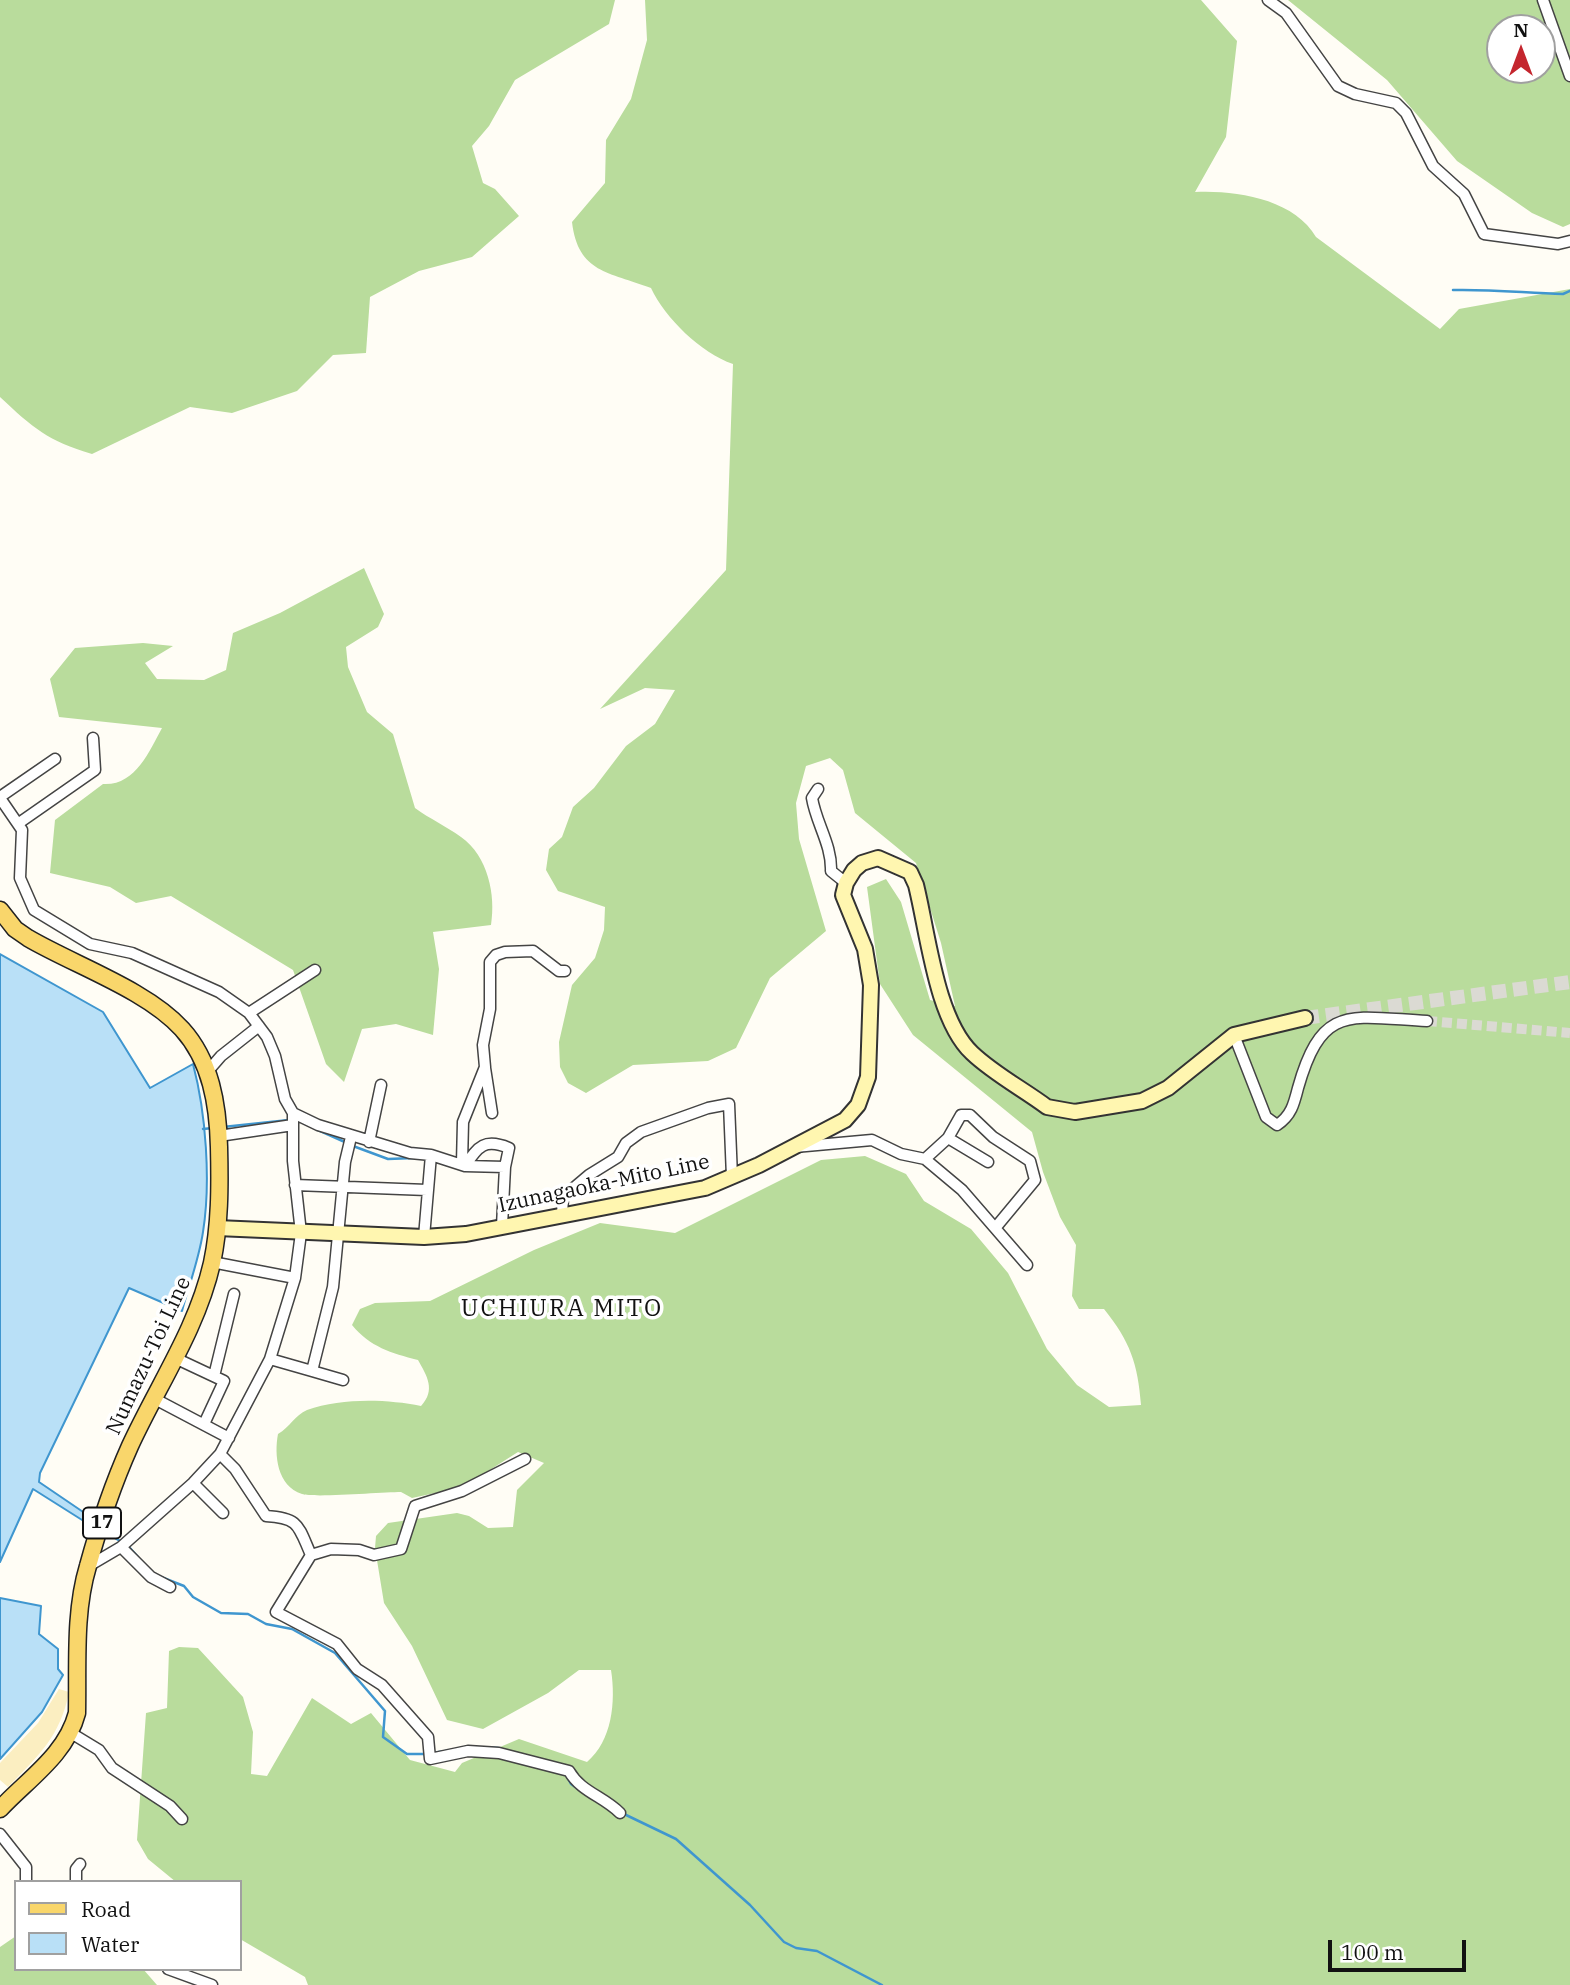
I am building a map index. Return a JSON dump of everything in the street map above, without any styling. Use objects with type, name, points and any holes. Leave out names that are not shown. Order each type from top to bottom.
[{"type":"main road","points":[[846,883],[862,863],[878,858],[910,872],[919,895],[942,997],[953,1027],[971,1052],[1047,1107],[1058,1111],[1075,1112],[1142,1101],[1168,1088],[1234,1035],[1261,1026],[1305,1018]]},
{"type":"main road","name":"Izunagaoka-Mito Line","points":[[217,1228],[424,1237],[467,1234],[705,1188],[795,1147],[845,1120],[858,1105],[869,1077],[870,968],[843,895],[846,883]]},
{"type":"main road","name":"Numazu-Toi Line","points":[[0,910],[15,929],[28,938],[160,1008],[195,1044],[208,1071],[218,1128],[217,1228],[212,1262],[191,1325],[130,1446],[87,1567],[81,1600],[77,1713],[71,1733],[54,1756],[1,1806]]},
{"type":"street","points":[[1268,0],[1286,13],[1338,86],[1355,94],[1396,103],[1406,113],[1433,166],[1464,194],[1484,234],[1558,244],[1570,241]]},
{"type":"street","points":[[1543,0],[1570,76]]},
{"type":"street","points":[[19,823],[95,769],[93,738]]},
{"type":"street","points":[[55,759],[0,797],[22,830],[20,878],[34,910],[90,944],[132,953],[219,992],[249,1013],[275,1056],[285,1099],[293,1113],[295,1185],[301,1233],[295,1278],[270,1359],[220,1454],[193,1483],[121,1546],[87,1567]]},
{"type":"street","points":[[818,789],[812,798],[814,816],[832,856],[831,871],[846,883]]},
{"type":"street","points":[[492,1113],[485,1067],[490,962],[496,955],[533,951],[559,971],[565,971]]},
{"type":"street","points":[[249,1013],[315,970]]},
{"type":"street","points":[[1234,1035],[1266,1117],[1277,1125],[1286,1119],[1293,1107],[1311,1048],[1327,1027],[1352,1019],[1427,1021]]},
{"type":"street","points":[[208,1071],[221,1056],[259,1026]]},
{"type":"street","points":[[464,1164],[463,1122],[485,1067]]},
{"type":"street","points":[[369,1142],[381,1085]]},
{"type":"street","points":[[562,1215],[563,1197],[618,1157],[626,1143],[641,1132],[708,1108],[729,1104],[732,1177]]},
{"type":"street","points":[[293,1113],[369,1142],[464,1164],[505,1167]]},
{"type":"street","points":[[925,1159],[948,1138],[961,1115],[970,1115],[993,1137],[1030,1161],[1035,1180],[996,1227]]},
{"type":"street","points":[[218,1128],[293,1125]]},
{"type":"street","points":[[312,1371],[333,1287],[341,1234],[343,1186],[351,1137]]},
{"type":"street","points":[[948,1138],[988,1162]]},
{"type":"street","points":[[795,1147],[872,1140],[901,1154],[925,1159],[961,1190],[1027,1265]]},
{"type":"street","points":[[464,1164],[480,1145],[490,1142],[509,1148],[505,1167],[502,1226]]},
{"type":"street","points":[[424,1237],[431,1155]]},
{"type":"street","points":[[295,1185],[427,1191]]},
{"type":"street","points":[[212,1262],[295,1278]]},
{"type":"street","points":[[214,1376],[234,1294]]},
{"type":"street","points":[[175,1358],[224,1381],[204,1424]]},
{"type":"street","points":[[270,1359],[343,1380]]},
{"type":"street","points":[[155,1399],[229,1438]]},
{"type":"street","points":[[220,1454],[235,1469],[266,1516],[287,1517],[296,1522],[311,1555]]},
{"type":"street","points":[[525,1459],[462,1491],[415,1506],[401,1549],[374,1555],[359,1550],[331,1549],[311,1555],[276,1612],[294,1626],[337,1644],[357,1669],[382,1685],[428,1737],[428,1755],[468,1751],[499,1752],[569,1771],[577,1785],[608,1800],[620,1813]]},
{"type":"street","points":[[193,1483],[223,1513]]},
{"type":"street","points":[[121,1546],[150,1577],[170,1587]]},
{"type":"street","points":[[71,1733],[99,1750],[112,1768],[170,1806],[182,1819]]},
{"type":"street","points":[[0,1834],[26,1867],[26,1880]]},
{"type":"street","points":[[76,1880],[76,1869],[80,1864]]},
{"type":"street","points":[[174,1971],[212,1985]]},
{"type":"green space","points":[[0,0],[615,0],[609,24],[515,80],[489,126],[472,146],[483,183],[495,189],[519,216],[472,257],[419,271],[370,297],[366,353],[333,355],[297,391],[232,413],[190,407],[92,454],[64,444],[42,432],[0,397]]},
{"type":"green space","points":[[645,0],[1201,0],[1237,41],[1226,137],[1195,192],[1246,195],[1294,214],[1316,237],[1440,329],[1459,309],[1570,289],[1570,1985],[308,1985],[305,1977],[242,1940],[242,1880],[174,1880],[148,1859],[137,1840],[146,1713],[167,1708],[169,1651],[179,1647],[198,1648],[243,1697],[253,1732],[251,1774],[267,1776],[312,1698],[351,1724],[371,1713],[410,1760],[455,1772],[462,1763],[519,1739],[587,1762],[607,1732],[613,1695],[611,1670],[579,1670],[548,1693],[483,1729],[447,1720],[412,1646],[384,1603],[375,1548],[376,1536],[388,1523],[457,1513],[469,1516],[488,1528],[513,1527],[517,1490],[544,1463],[518,1452],[463,1487],[412,1498],[401,1492],[302,1494],[294,1490],[282,1477],[277,1460],[278,1434],[303,1412],[334,1403],[379,1401],[421,1406],[426,1400],[428,1383],[418,1360],[382,1348],[359,1333],[352,1325],[360,1309],[375,1303],[430,1301],[534,1250],[600,1223],[675,1233],[821,1160],[865,1156],[906,1174],[924,1201],[971,1229],[1008,1273],[1047,1349],[1077,1385],[1109,1407],[1141,1405],[1135,1365],[1120,1332],[1104,1309],[1079,1309],[1072,1296],[1076,1245],[1060,1217],[1032,1132],[913,1035],[880,984],[867,887],[886,879],[901,902],[930,1000],[955,1006],[941,943],[916,863],[855,813],[843,770],[830,758],[806,766],[796,803],[799,839],[826,931],[770,978],[736,1048],[708,1061],[633,1065],[586,1093],[568,1083],[560,1067],[559,1042],[572,985],[595,958],[604,930],[605,907],[558,891],[546,870],[549,849],[562,837],[573,807],[594,788],[626,746],[655,724],[675,690],[645,688],[600,709],[726,570],[733,364],[709,352],[685,333],[665,311],[651,288],[609,274],[589,261],[575,239],[572,222],[605,183],[606,140],[631,99],[647,40]]},
{"type":"green space","points":[[1288,0],[1570,0],[1570,224],[1563,227],[1532,213],[1457,161],[1387,80]]},
{"type":"green space","points":[[364,568],[384,614],[378,627],[346,647],[348,667],[367,712],[393,734],[415,808],[461,837],[484,865],[491,889],[492,913],[491,925],[433,932],[439,969],[433,1035],[396,1024],[362,1029],[344,1082],[326,1064],[293,970],[171,896],[136,903],[110,887],[50,873],[55,820],[103,784],[114,783],[132,773],[146,757],[162,728],[59,717],[50,679],[75,648],[143,643],[173,646],[145,663],[157,679],[204,680],[226,670],[233,633],[280,613]]},
{"type":"green space","points":[[14,1937],[14,1971],[145,1971],[157,1985],[0,1985],[0,1947]]},
{"type":"sand","points":[[59,1689],[69,1692],[54,1733],[39,1755],[8,1787],[0,1780],[0,1763],[38,1723]]},
{"type":"water","points":[[0,954],[103,1012],[150,1088],[193,1064],[206,1148],[207,1192],[201,1242],[182,1311],[129,1288],[40,1473],[39,1482],[92,1518],[90,1525],[33,1489],[0,1562]]},
{"type":"water","points":[[0,1598],[41,1606],[39,1634],[58,1649],[58,1669],[63,1675],[42,1712],[0,1759]]},
{"type":"waterway","points":[[1453,290],[1563,294],[1570,291]]},
{"type":"waterway","points":[[223,1127],[289,1120]]},
{"type":"waterway","points":[[203,1129],[213,1128]]},
{"type":"waterway","points":[[318,1130],[347,1143]]},
{"type":"waterway","points":[[353,1146],[388,1159],[414,1158]]},
{"type":"waterway","points":[[107,1533],[120,1541]]},
{"type":"waterway","points":[[129,1547],[138,1557]]},
{"type":"waterway","points":[[161,1577],[184,1586],[193,1597],[221,1613],[248,1614],[266,1624],[292,1629],[335,1653],[385,1711],[383,1737],[407,1754],[425,1754]]},
{"type":"waterway","points":[[473,1747],[498,1748]]},
{"type":"waterway","points":[[432,1753],[446,1751]]},
{"type":"waterway","points":[[565,1773],[571,1784],[587,1795]]},
{"type":"waterway","points":[[624,1814],[676,1839],[750,1905],[784,1942],[796,1948],[817,1951],[882,1985]]},
{"type":"tunnel","points":[[1305,1018],[1570,982]]},
{"type":"tunnel","points":[[1427,1021],[1570,1033]]},
{"type":"district","name":"UCHIURA MITO","points":[[562,1309]]}]
